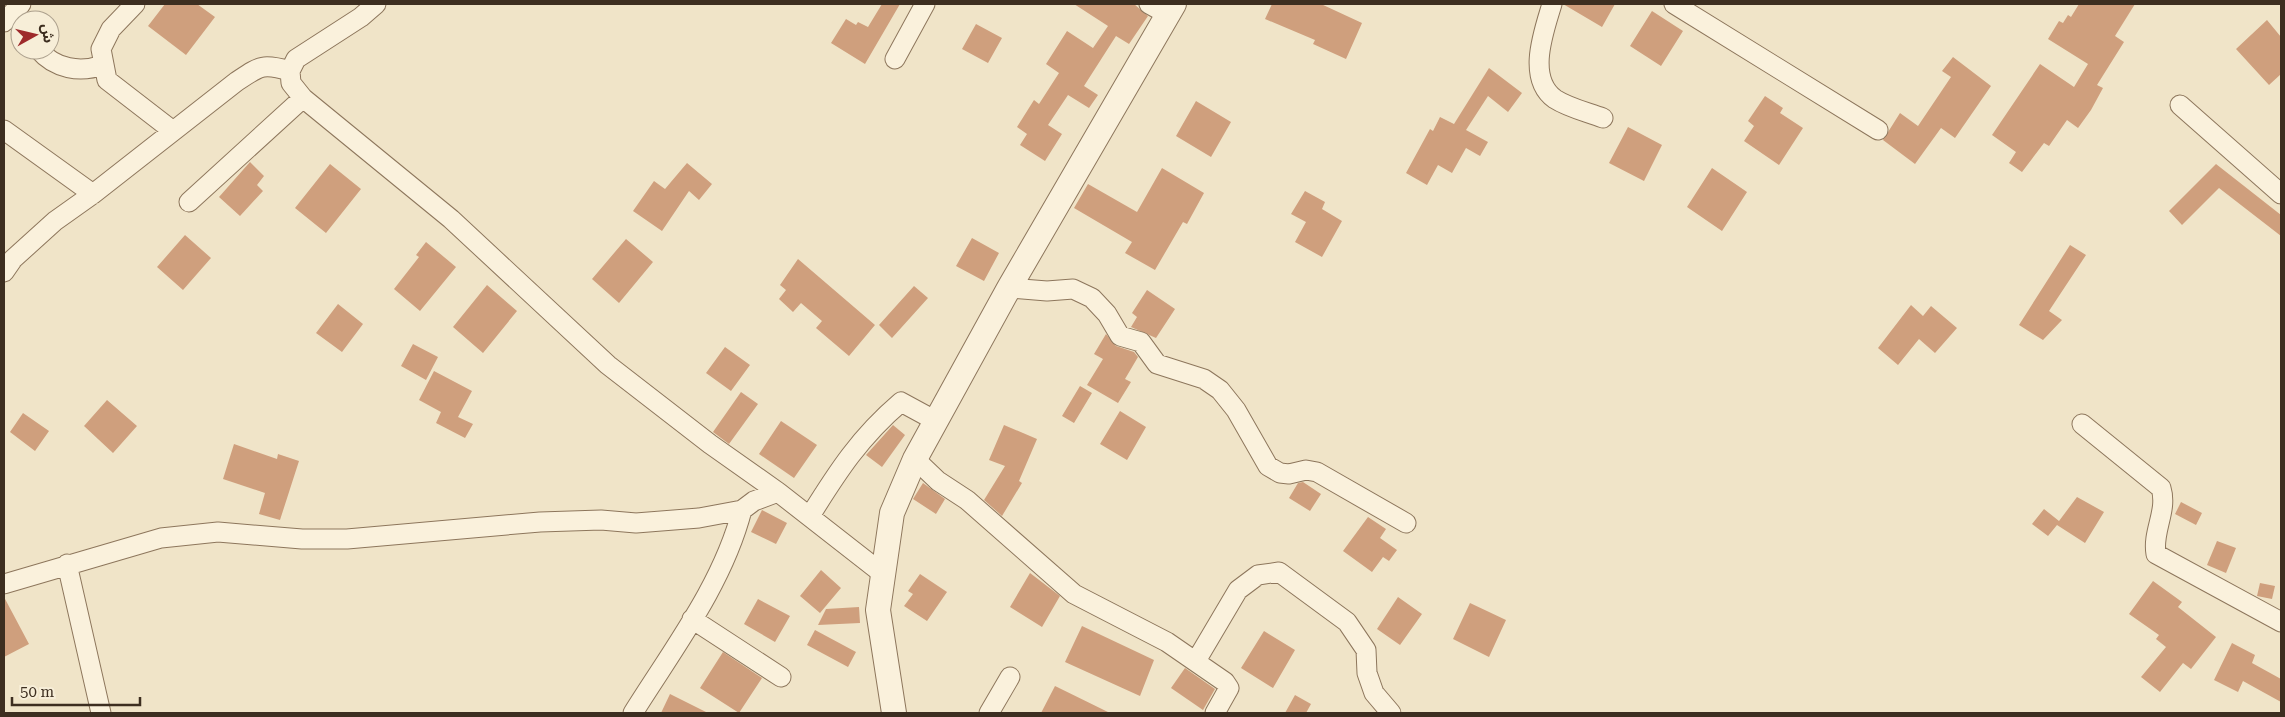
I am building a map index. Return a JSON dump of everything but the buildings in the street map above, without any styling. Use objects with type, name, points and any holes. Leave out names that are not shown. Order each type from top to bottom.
[{"type":"street","points":[[135,4],[111,29],[101,49],[107,80],[173,131]]},
{"type":"street","points":[[376,4],[361,17],[296,59],[290,72],[291,83],[303,98],[451,219],[608,365],[710,444],[810,516],[883,574]]},
{"type":"street","points":[[894,59],[926,4]]},
{"type":"street","points":[[1552,4],[1541,51],[1539,71],[1543,85],[1553,98],[1563,104],[1602,118]]},
{"type":"street","points":[[1674,4],[1878,130]]},
{"type":"street","points":[[894,713],[878,610],[892,513],[915,459],[1163,7]]},
{"type":"street","points":[[48,60],[73,70],[92,69],[104,65]]},
{"type":"street","points":[[4,272],[13,259],[55,221],[257,68],[270,65],[290,72]]},
{"type":"street","points":[[189,202],[303,98]]},
{"type":"street","points":[[2180,105],[2281,194]]},
{"type":"street","points":[[4,130],[93,194]]},
{"type":"street","points":[[1009,288],[1047,291],[1073,289],[1092,298],[1107,314],[1120,336],[1141,342],[1157,364],[1204,379],[1220,390],[1236,410],[1268,466],[1280,472],[1290,474],[1306,470],[1317,472],[1406,523]]},
{"type":"street","points":[[810,516],[845,460],[874,425],[901,402],[936,421]]},
{"type":"street","points":[[2082,424],[2161,488],[2165,499],[2156,531],[2156,554],[2281,622]]},
{"type":"street","points":[[915,459],[938,480],[967,500],[1074,594],[1167,642],[1225,682],[1229,688],[1215,713]]},
{"type":"street","points":[[4,584],[161,538],[218,532],[302,539],[347,539],[540,522],[601,520],[645,522],[699,518],[742,510],[754,501],[778,492]]},
{"type":"street","points":[[633,713],[692,619],[734,541],[742,510]]},
{"type":"street","points":[[67,564],[101,713]]},
{"type":"street","points":[[1196,661],[1238,590],[1258,575],[1279,572],[1346,622],[1366,650],[1367,673],[1374,692],[1391,713]]},
{"type":"street","points":[[692,619],[781,677]]},
{"type":"street","points":[[989,713],[1010,678]]}]
